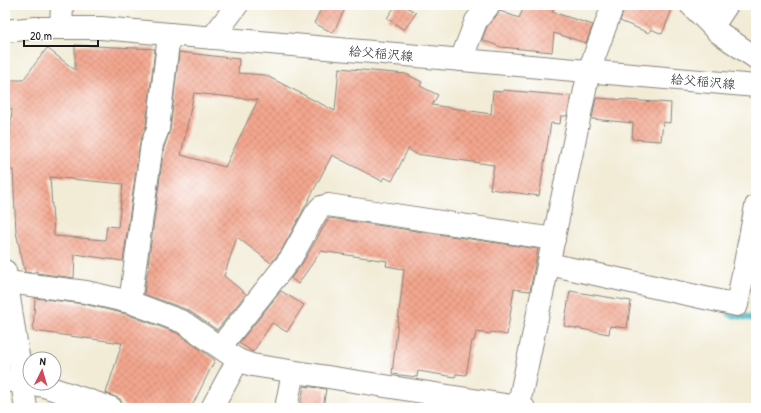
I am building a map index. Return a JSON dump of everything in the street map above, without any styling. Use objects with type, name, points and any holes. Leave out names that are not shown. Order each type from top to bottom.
[{"type":"street","points":[[60,28],[62,5]]},
{"type":"street","points":[[212,38],[237,5]]},
{"type":"street","points":[[461,60],[476,21],[489,5]]},
{"type":"street","points":[[26,408],[13,381],[6,277],[130,302],[183,322],[238,360],[252,365],[520,408],[590,71],[613,5]]},
{"type":"street","points":[[691,5],[718,32],[756,58]]},
{"type":"street","points":[[713,26],[727,5]]},
{"type":"street","name":"給父稲沢線","points":[[5,30],[36,28],[101,28],[756,86]]},
{"type":"street","points":[[130,302],[152,144],[158,129],[169,34]]},
{"type":"street","points":[[220,347],[291,258],[316,213],[321,207],[328,205],[554,239]]},
{"type":"street","points":[[549,264],[737,305],[756,206]]},
{"type":"street","points":[[212,408],[238,360]]},
{"type":"street","points":[[286,408],[293,372]]},
{"type":"street","points":[[13,381],[44,386],[111,408]]},
{"type":"building","points":[[323,5],[347,5],[333,33],[314,23]]},
{"type":"building","points":[[396,5],[404,5],[416,13],[404,30],[387,18]]},
{"type":"building","points":[[525,5],[556,5],[552,12],[593,25],[586,43],[554,33],[552,52],[501,47],[482,40],[487,27],[500,11],[519,18]]},
{"type":"building","points":[[625,5],[674,5],[662,34],[651,29],[649,33],[620,21]]},
{"type":"building","points":[[75,45],[155,49],[146,126],[140,142],[123,261],[75,254],[74,278],[37,273],[37,271],[32,273],[25,272],[16,232],[13,170],[7,170],[12,109],[5,109],[5,83],[11,83],[11,80],[23,80],[47,48],[75,70]],"holes":[[[50,177],[123,184],[118,227],[107,226],[105,240],[54,236]]]},
{"type":"building","points":[[179,52],[239,59],[238,73],[265,75],[335,111],[339,68],[406,74],[422,82],[420,86],[438,95],[432,105],[491,114],[493,91],[503,92],[503,90],[571,96],[567,116],[561,116],[560,124],[551,123],[539,196],[490,189],[494,165],[416,154],[408,149],[392,181],[384,177],[382,181],[332,155],[281,251],[271,263],[237,237],[224,276],[246,294],[217,330],[188,310],[144,294],[150,265],[148,265],[164,147],[170,130]],"holes":[[[194,93],[258,100],[225,167],[181,155]]]},
{"type":"building","points":[[596,98],[671,103],[670,123],[663,122],[661,141],[632,139],[633,123],[592,119]]},
{"type":"building","points":[[329,218],[538,249],[530,291],[514,289],[507,335],[491,332],[490,334],[476,332],[474,341],[472,341],[466,375],[456,374],[455,377],[418,371],[417,377],[392,374],[404,269],[386,266],[387,261],[321,251],[298,284],[291,278],[302,264]]},
{"type":"building","points":[[281,291],[304,305],[287,332],[272,323],[253,352],[239,343]]},
{"type":"building","points":[[570,291],[631,301],[627,328],[610,326],[609,334],[564,326]]},
{"type":"building","points":[[35,298],[84,304],[126,314],[177,333],[215,360],[191,408],[132,408],[123,405],[120,399],[106,393],[122,343],[33,331]]},
{"type":"building","points":[[304,386],[326,389],[323,408],[300,408]]},
{"type":"waterway","points":[[730,314],[756,319]]}]
